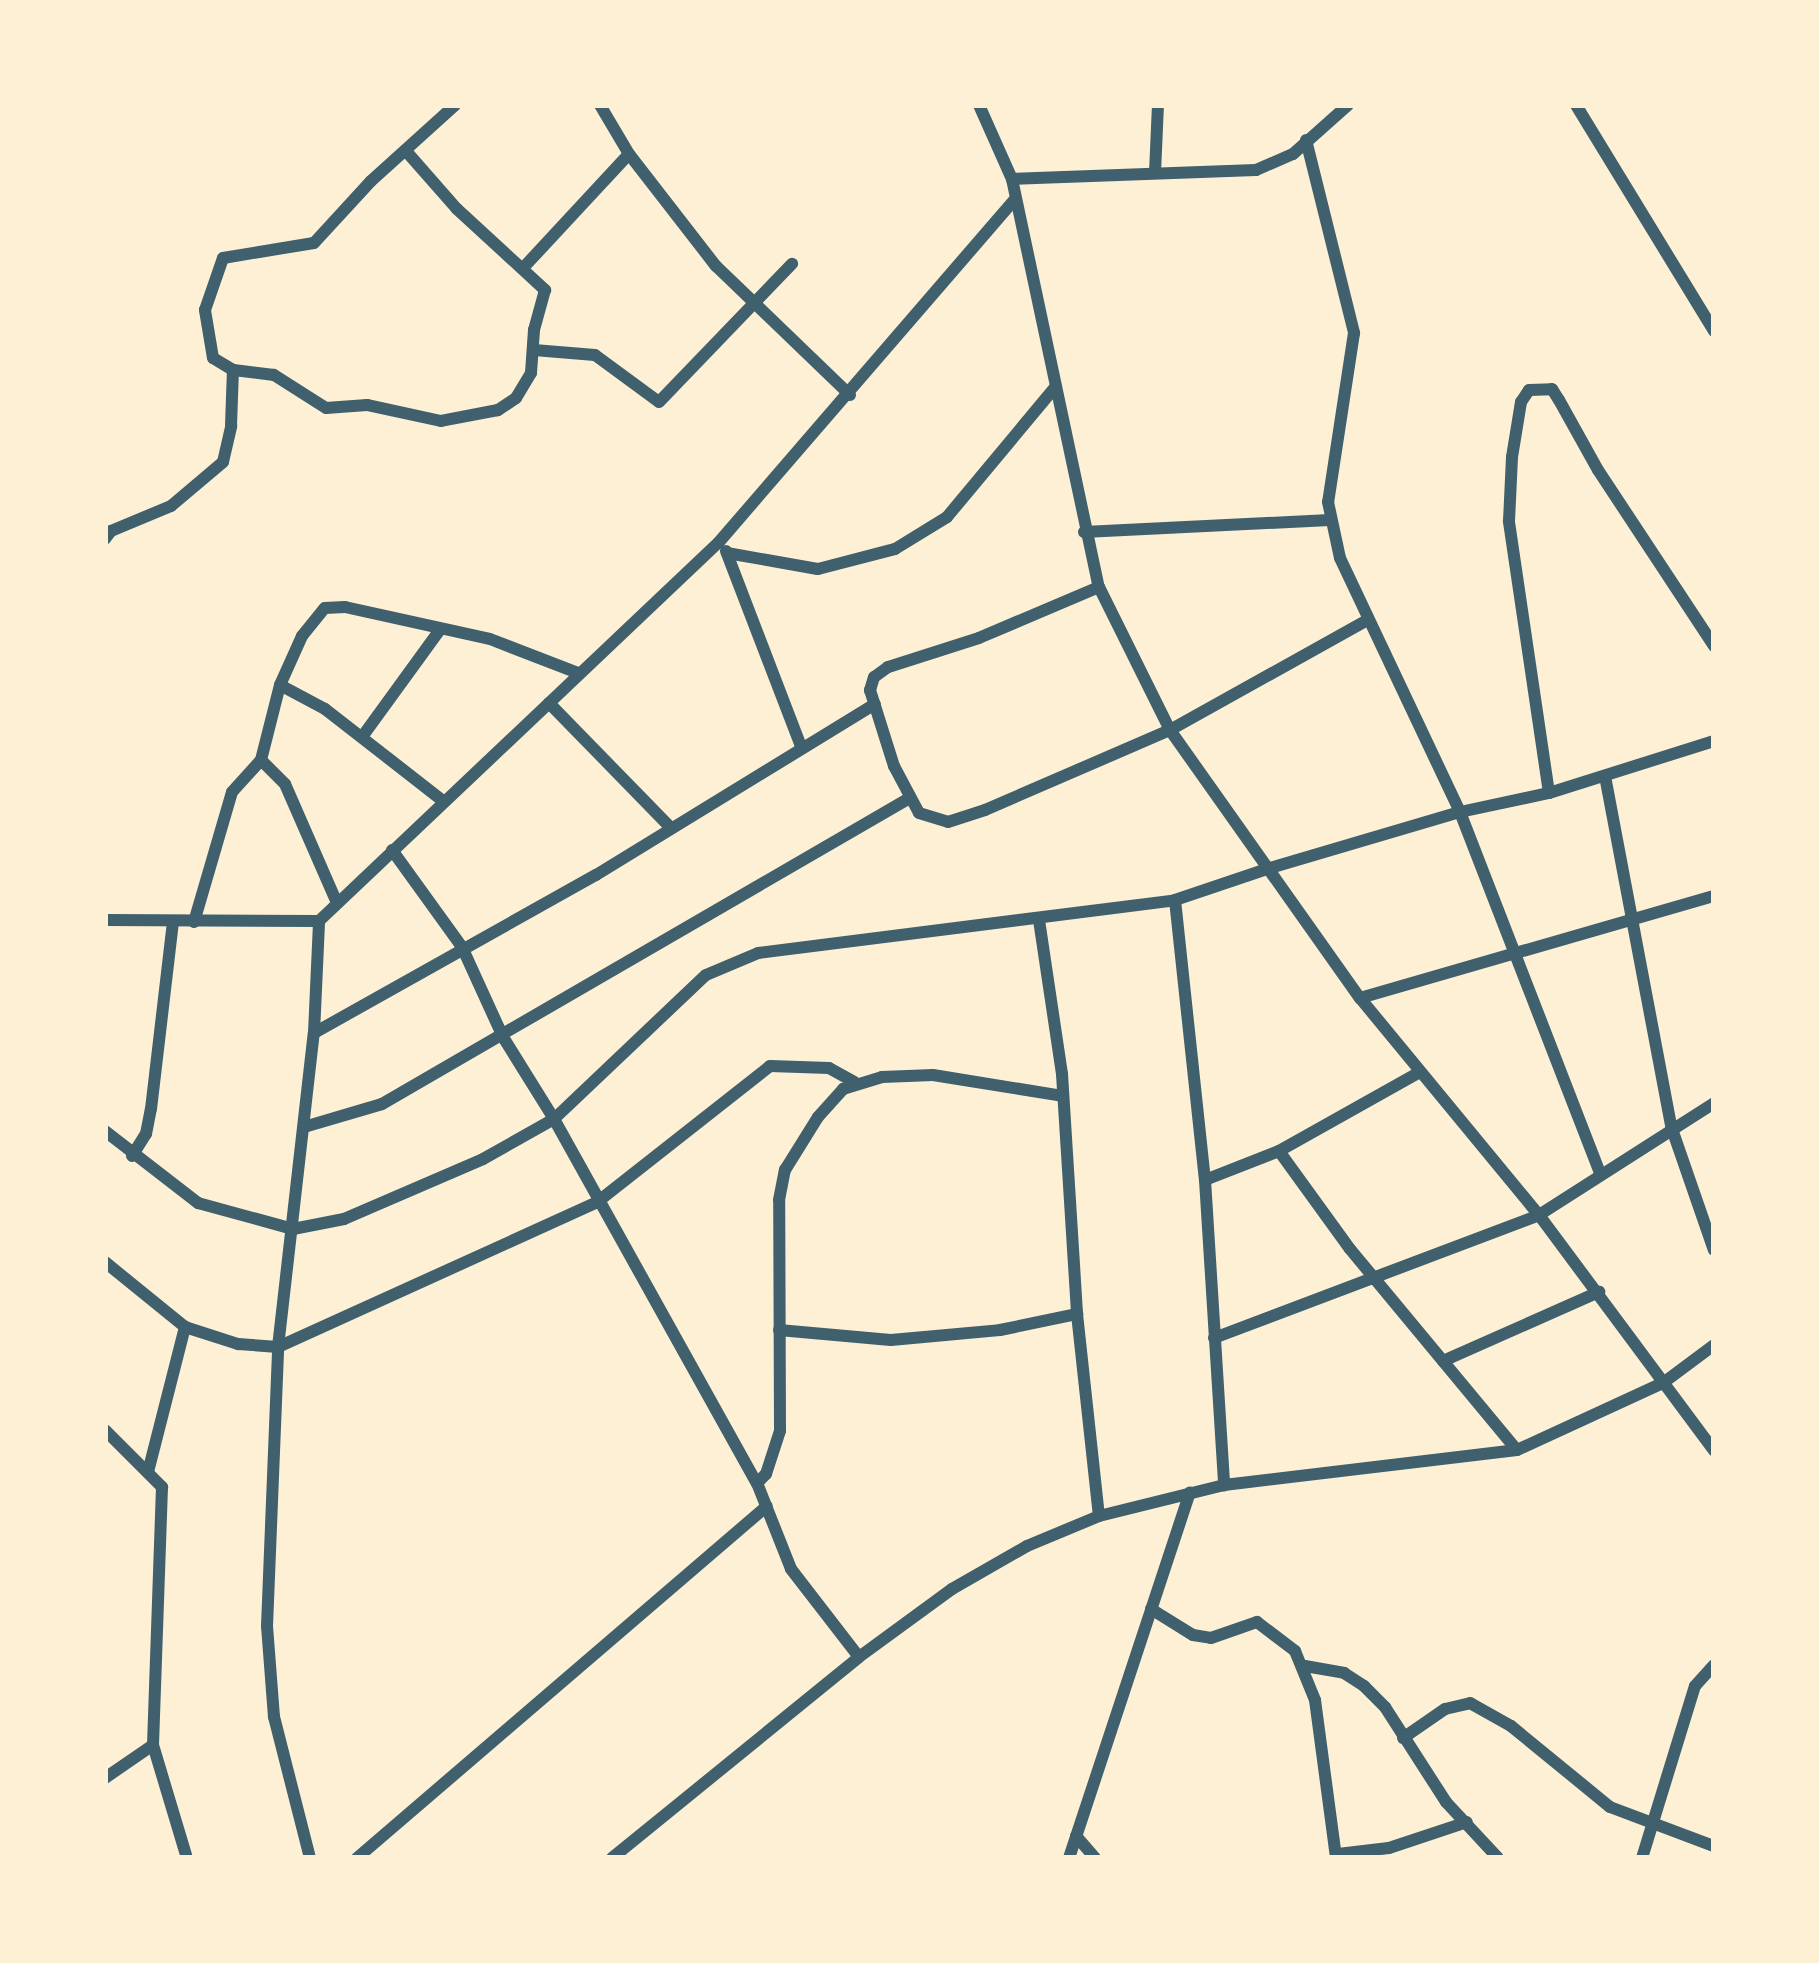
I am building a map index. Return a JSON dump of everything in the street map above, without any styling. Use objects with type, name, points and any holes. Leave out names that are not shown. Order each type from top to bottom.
[{"type":"street","points":[[406,151],[457,209],[524,267],[547,296],[534,330],[531,373],[507,405],[442,421],[367,406],[326,408],[274,375],[233,370],[213,358],[206,332],[209,289],[223,258],[314,243],[406,151],[455,105]]},
{"type":"street","points":[[600,105],[629,154],[750,305],[850,395]]},
{"type":"street","points":[[980,105],[1012,179],[1099,587],[1170,730],[1360,998],[1540,1214],[1714,1451]]},
{"type":"street","points":[[1155,172],[1158,105]]},
{"type":"street","points":[[1012,179],[1256,170],[1292,154],[1348,105]]},
{"type":"street","points":[[1576,105],[1714,331]]},
{"type":"street","points":[[1306,140],[1354,333],[1333,462],[1330,520],[1368,620],[1460,812],[1600,1173]]},
{"type":"street","points":[[524,267],[629,154]]},
{"type":"street","points":[[310,1858],[274,1717],[267,1626],[278,1347],[314,1034],[319,921],[578,673],[723,547],[1014,200]]},
{"type":"street","points":[[534,350],[596,355],[659,402],[791,263]]},
{"type":"street","points":[[105,539],[111,530],[171,506],[223,462],[231,426],[233,370]]},
{"type":"street","points":[[723,547],[818,569],[895,549],[947,517],[1056,386]]},
{"type":"street","points":[[1550,793],[1509,521],[1512,457],[1521,402],[1529,390],[1552,389],[1598,470],[1714,646]]},
{"type":"street","points":[[1084,532],[1330,520]]},
{"type":"street","points":[[723,547],[801,746]]},
{"type":"street","points":[[1099,587],[979,638],[888,667],[874,677],[870,690],[908,799],[934,821],[948,822],[1170,730],[1368,620]]},
{"type":"street","points":[[194,922],[228,802],[261,760],[280,686],[302,636],[325,608],[384,614],[439,631],[509,644],[578,673]]},
{"type":"street","points":[[362,737],[439,631]]},
{"type":"street","points":[[280,686],[362,737],[443,801]]},
{"type":"street","points":[[549,703],[671,828]]},
{"type":"street","points":[[314,1034],[875,704]]},
{"type":"street","points":[[105,1131],[198,1203],[293,1229],[344,1219],[483,1160],[554,1119],[706,975],[758,953],[1175,900],[1460,812],[1550,793],[1714,741]]},
{"type":"street","points":[[261,760],[285,784],[337,903]]},
{"type":"street","points":[[1605,776],[1672,1129],[1714,1250]]},
{"type":"street","points":[[304,1127],[382,1104],[908,799]]},
{"type":"street","points":[[392,850],[463,947],[503,1037],[554,1119],[596,1203],[757,1484],[791,1569],[859,1657]]},
{"type":"street","points":[[1360,998],[1714,896]]},
{"type":"street","points":[[1175,900],[1205,1180],[1224,1484]]},
{"type":"street","points":[[105,920],[319,921]]},
{"type":"street","points":[[1039,920],[1062,1096],[1077,1314],[1099,1516]]},
{"type":"street","points":[[132,1156],[146,1134],[151,1109],[173,921]]},
{"type":"street","points":[[105,1262],[184,1328],[238,1344],[278,1347],[596,1203],[770,1066],[830,1068],[854,1082],[933,1075],[1062,1096]]},
{"type":"street","points":[[1205,1180],[1279,1151],[1418,1073]]},
{"type":"street","points":[[757,1484],[766,1474],[780,1431],[775,1240],[785,1170],[818,1117],[854,1082]]},
{"type":"street","points":[[1214,1338],[1540,1214],[1714,1103]]},
{"type":"street","points":[[1279,1151],[1517,1450]]},
{"type":"street","points":[[1443,1361],[1599,1292]]},
{"type":"street","points":[[779,1330],[890,1340],[1000,1330],[1077,1314]]},
{"type":"street","points":[[148,1472],[184,1328]]},
{"type":"street","points":[[612,1858],[859,1657],[991,1565],[1099,1516],[1224,1484],[1517,1450],[1663,1383],[1714,1345]]},
{"type":"street","points":[[105,1430],[162,1487],[153,1745],[188,1858]]},
{"type":"street","points":[[1069,1858],[1190,1493]]},
{"type":"street","points":[[357,1858],[767,1506]]},
{"type":"street","points":[[1151,1610],[1193,1636],[1211,1638],[1257,1622],[1279,1634],[1305,1666],[1316,1700],[1337,1856],[1389,1848],[1467,1822]]},
{"type":"street","points":[[1642,1858],[1695,1686],[1714,1665]]},
{"type":"street","points":[[1305,1666],[1344,1673],[1364,1686],[1445,1802],[1498,1858]]},
{"type":"street","points":[[1402,1738],[1444,1708],[1470,1703],[1511,1726],[1610,1807],[1714,1846]]},
{"type":"street","points":[[105,1778],[153,1745]]},
{"type":"street","points":[[1076,1836],[1095,1858]]}]
